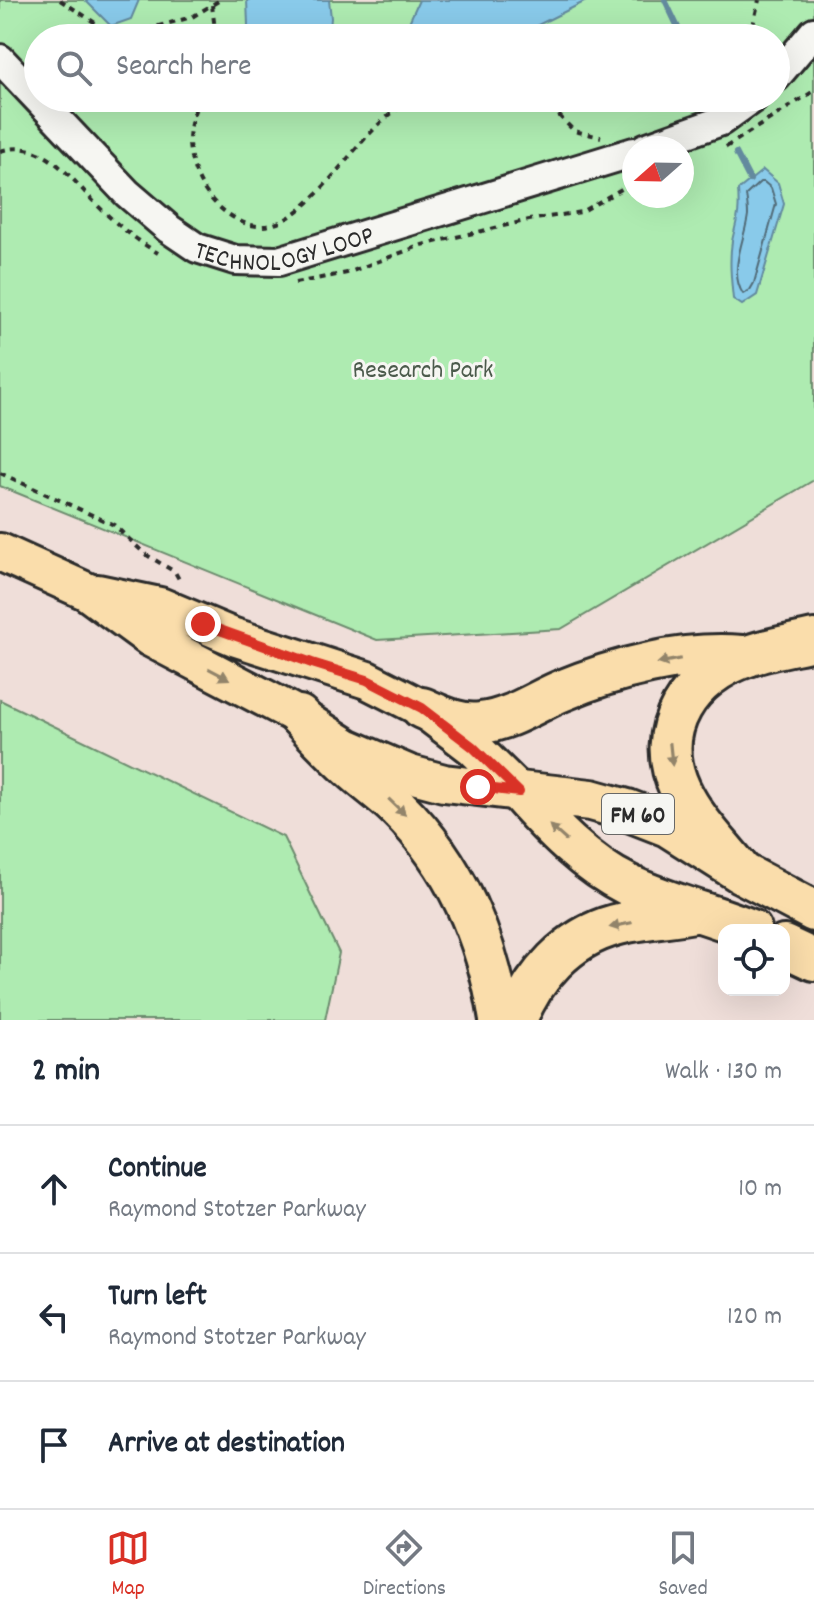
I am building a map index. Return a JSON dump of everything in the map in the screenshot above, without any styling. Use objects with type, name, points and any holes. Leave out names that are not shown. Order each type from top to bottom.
[{"type":"highway","points":[[742,873],[681,792],[674,774],[670,735],[676,717],[689,696],[706,678],[746,656],[814,640]]},
{"type":"highway","points":[[422,708],[450,720],[479,724],[503,719],[586,681],[637,667],[719,654],[746,656]]},
{"type":"highway","points":[[299,716],[348,766],[397,806],[439,857],[461,892],[479,930],[495,988],[500,1020]]},
{"type":"highway","name":"FM 60","points":[[519,792],[591,800],[668,826],[742,873],[798,903]]},
{"type":"highway","name":"FM 60","points":[[519,792],[547,823],[602,869],[626,884],[733,924]]},
{"type":"highway","points":[[516,1020],[543,971],[575,942],[614,925],[698,912]]},
{"type":"highway","points":[[790,949],[814,960]]},
{"type":"main road","name":"FM 60","points":[[0,552],[86,591],[150,638],[299,716],[347,747],[410,774],[444,783],[519,792]]},
{"type":"main road","name":"FM 60","points":[[86,591],[160,606],[234,637],[367,680],[422,708],[473,747],[519,792]]},
{"type":"street","points":[[790,60],[814,32]]},
{"type":"street","name":"TECHNOLOGY LOOP","points":[[0,59],[24,84]]},
{"type":"street","name":"TECHNOLOGY LOOP","points":[[51,112],[137,202],[197,248],[235,260],[279,261],[291,258],[622,156]]},
{"type":"street","points":[[679,136],[721,121],[734,112]]},
{"type":"path","points":[[60,0],[97,24]]},
{"type":"path","points":[[166,24],[192,17],[220,0]]},
{"type":"path","points":[[753,24],[759,0]]},
{"type":"path","points":[[212,5],[214,24]]},
{"type":"path","points":[[194,112],[189,125],[189,152],[200,187],[222,211],[250,227],[276,224],[299,212],[392,112]]},
{"type":"path","points":[[556,112],[574,131],[604,137]]},
{"type":"path","points":[[0,473],[114,525],[145,554],[175,572]]},
{"type":"green space","name":"Research Park","points":[[0,0],[814,0],[814,480],[561,629],[377,640],[0,486]]},
{"type":"green space","points":[[0,700],[283,837],[339,953],[325,1020],[0,1020]]},
{"type":"water","points":[[85,0],[139,0],[131,19],[109,24]]},
{"type":"water","points":[[247,0],[329,0],[330,24],[248,24]]},
{"type":"water","points":[[419,0],[588,0],[540,24],[408,24]]},
{"type":"water","points":[[763,170],[778,183],[784,204],[757,295],[742,305],[733,299],[731,270],[738,190]]},
{"type":"waterway","points":[[665,0],[676,24]]},
{"type":"waterway","points":[[736,153],[750,180]]},
{"type":"route","points":[[203,624],[367,680],[422,708],[473,747],[519,792],[478,787]]}]
